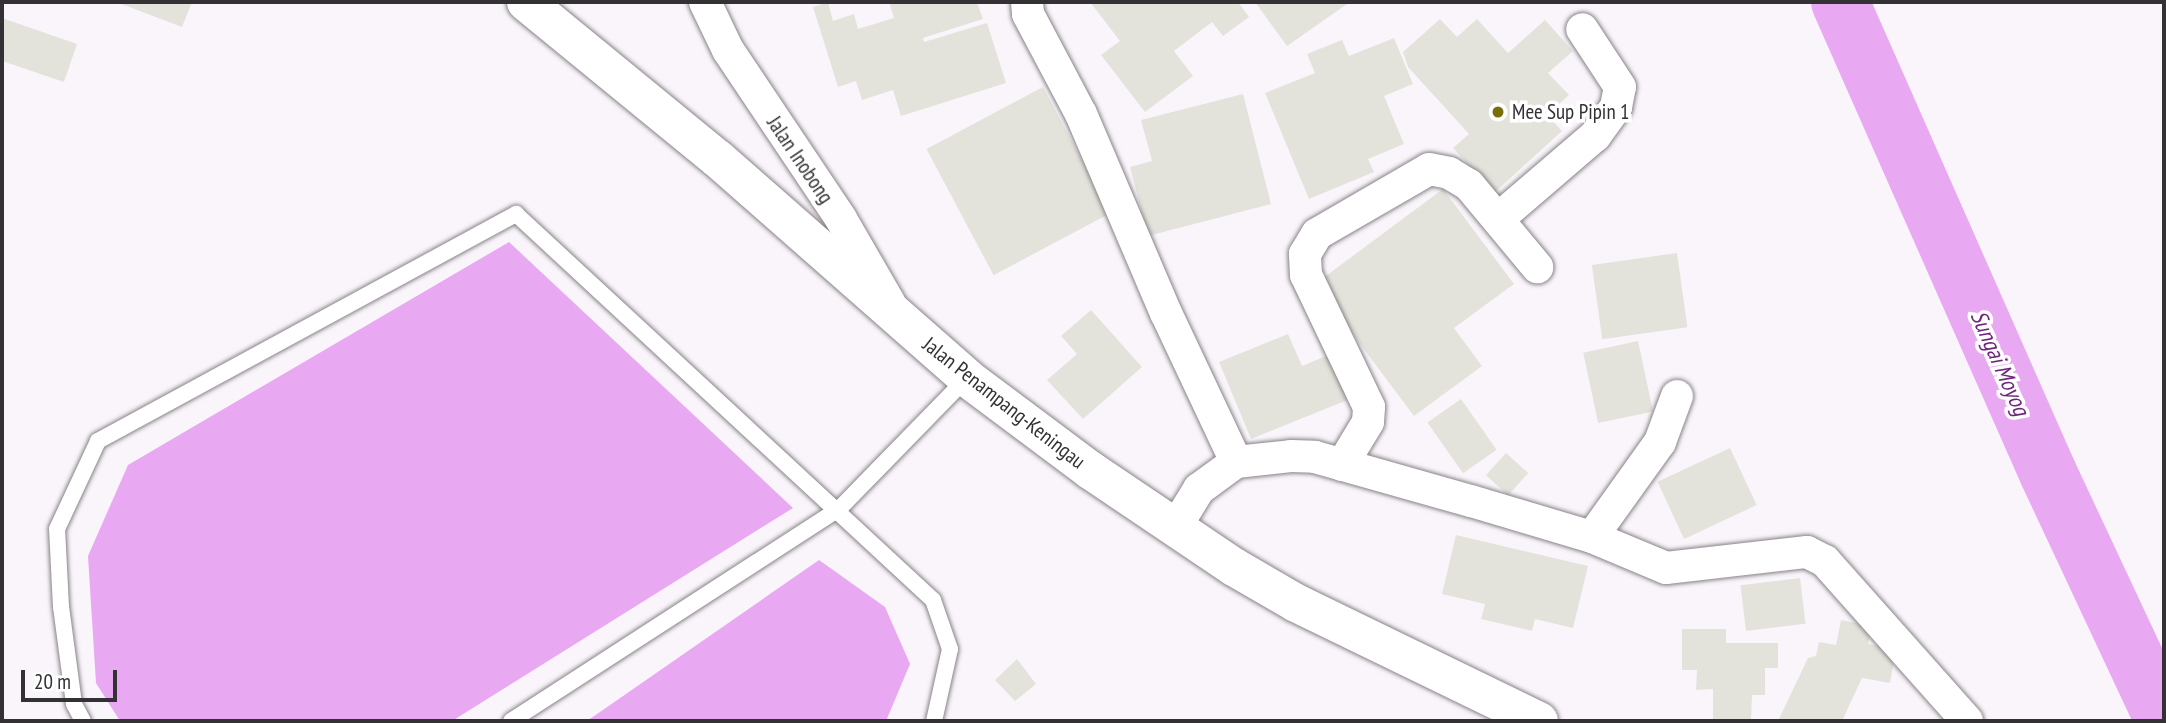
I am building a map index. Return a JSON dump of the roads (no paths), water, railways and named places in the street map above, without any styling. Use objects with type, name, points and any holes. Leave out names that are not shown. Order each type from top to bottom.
[{"type":"main road","name":"Jalan Penampang-Keningau","points":[[526,2],[708,150],[967,378],[1175,528],[1234,567],[1358,637],[1539,721]]},
{"type":"street","name":"Jalan Inobong","points":[[705,2],[728,50],[841,219],[897,317]]},
{"type":"street","points":[[1027,2],[1028,14],[1081,114],[1166,313],[1236,462]]},
{"type":"street","points":[[1498,219],[1595,136],[1616,107],[1620,88],[1582,29]]},
{"type":"street","points":[[1342,465],[1368,422],[1369,407],[1306,275],[1305,254],[1317,234],[1429,169],[1449,173],[1469,185],[1537,267]]},
{"type":"street","points":[[1592,537],[1660,442],[1676,396]]},
{"type":"street","points":[[1175,528],[1199,489],[1236,462],[1291,456],[1342,465],[1592,537],[1666,568],[1782,552],[1807,552],[1825,561],[1967,721]]},
{"type":"lane","points":[[83,721],[74,704],[61,607],[57,529],[98,441],[516,214],[839,509],[933,600],[950,649],[934,721]]},
{"type":"lane","points":[[511,721],[839,509],[967,378]]},
{"type":"waterway","name":"Sungai Moyog","points":[[1840,2],[2048,473],[2164,721]]},
{"type":"place","name":"Mee Sup Pipin 1","points":[[1498,112]]}]
